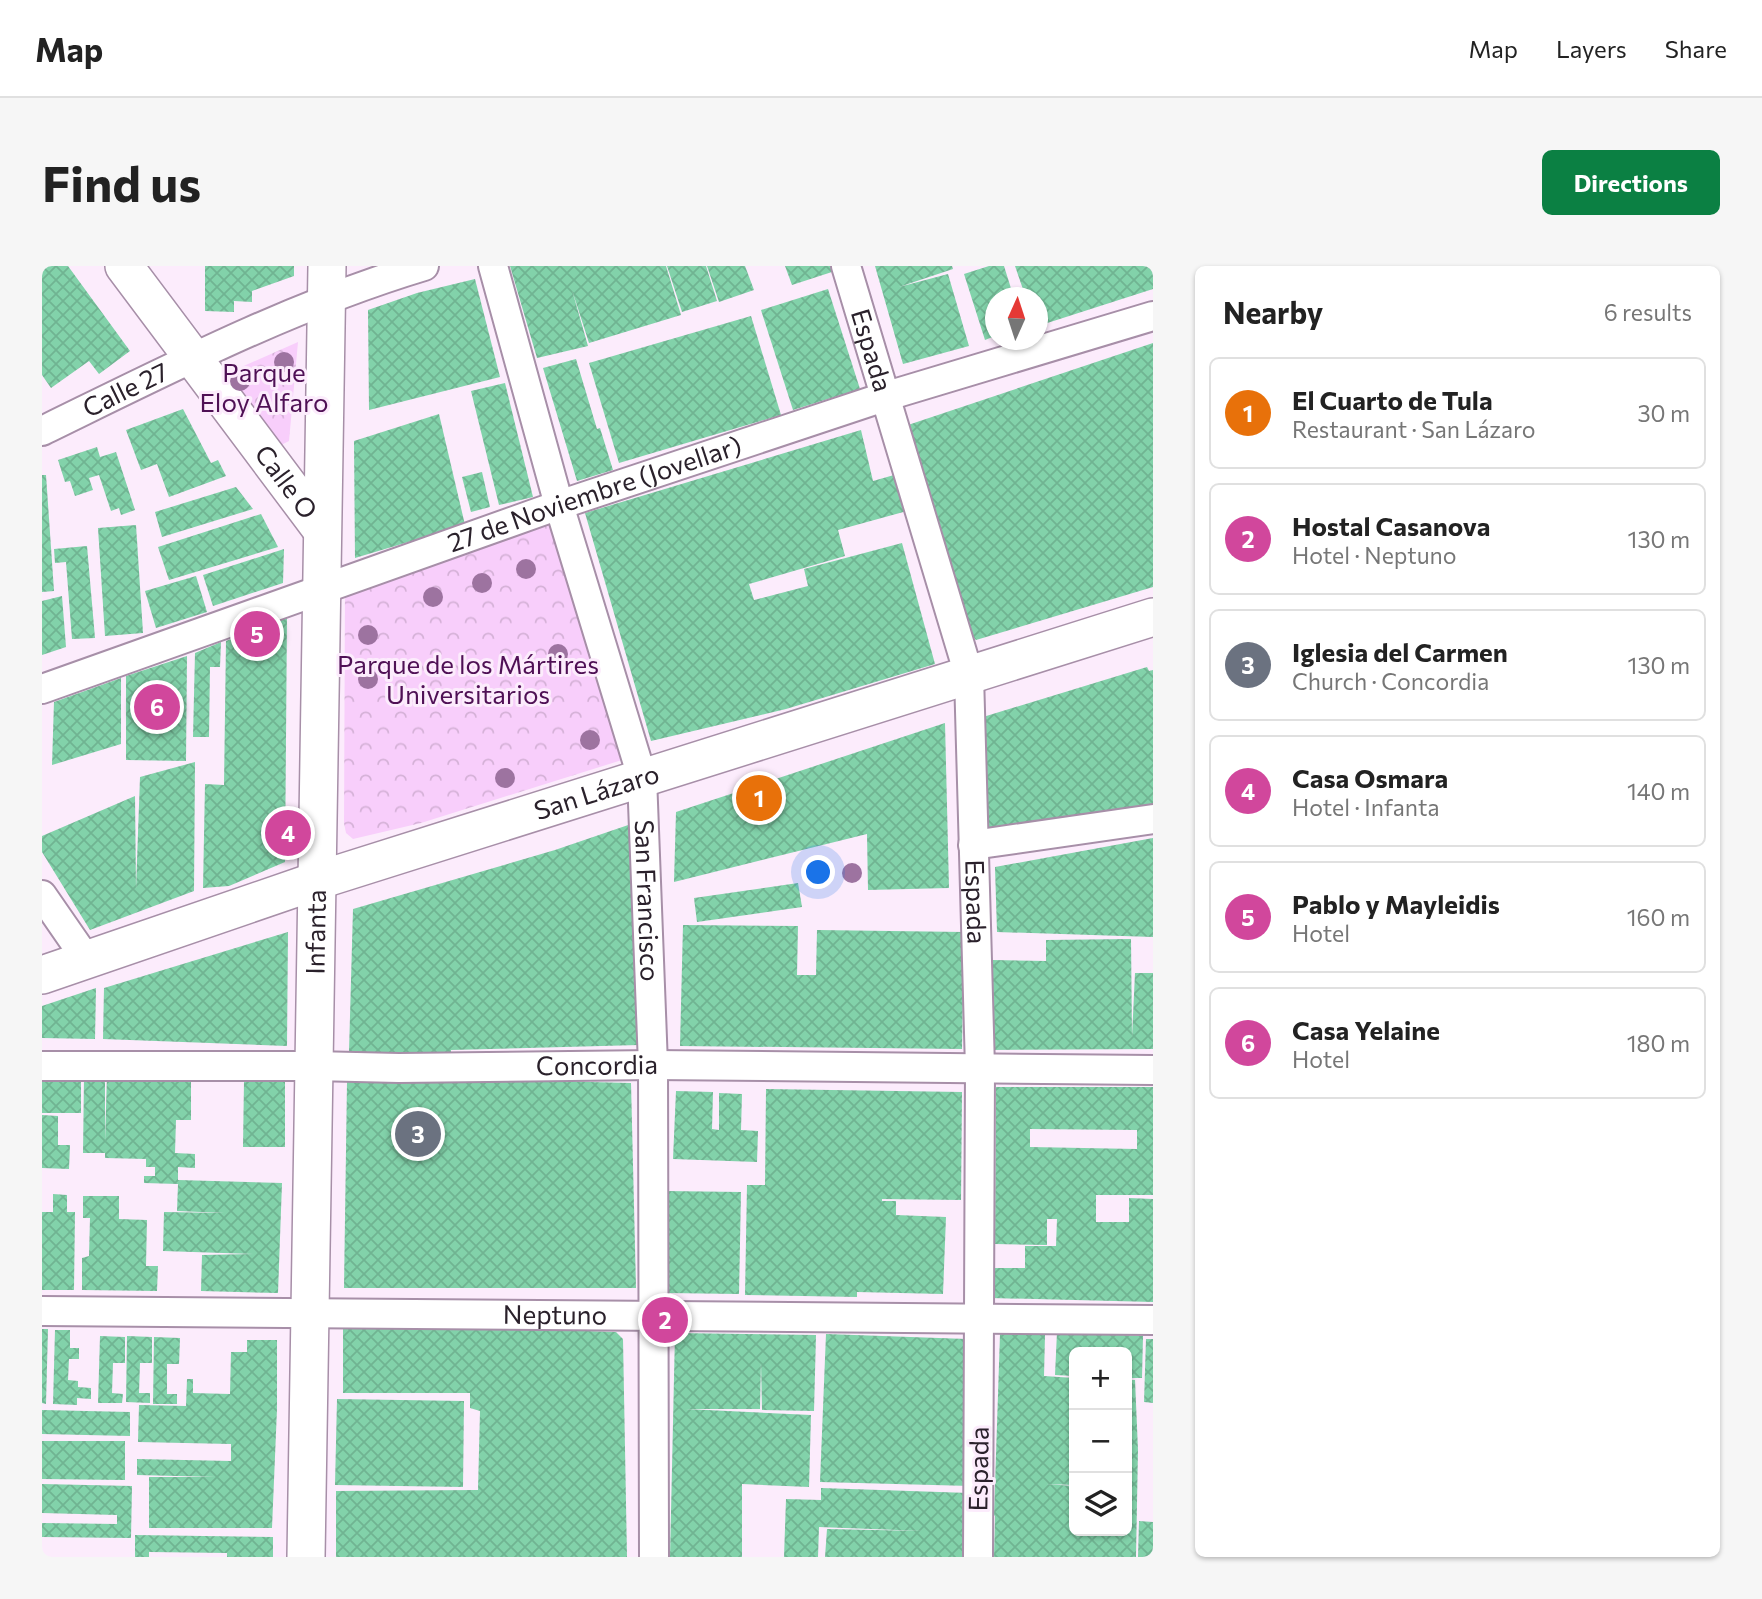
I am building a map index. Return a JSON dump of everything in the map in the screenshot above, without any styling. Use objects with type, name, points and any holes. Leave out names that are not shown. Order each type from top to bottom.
[{"type":"main road","name":"Calle O","points":[[124,266],[321,528]]},
{"type":"main road","name":"Infanta","points":[[306,1557],[326,283]]},
{"type":"main road","name":"San Lázaro","points":[[42,975],[316,881],[1153,617]]},
{"type":"street","name":"Calle 27","points":[[42,431],[193,356],[326,283],[424,266]]},
{"type":"street","name":"San Francisco","points":[[493,266],[559,505],[642,777],[653,1065],[654,1557]]},
{"type":"street","name":"Espada","points":[[846,266],[969,675],[980,1068],[978,1557]]},
{"type":"street","name":"27 de Noviembre (Jovellar)","points":[[42,689],[559,505],[887,396],[1153,316]]},
{"type":"street","points":[[974,845],[1153,819]]},
{"type":"street","points":[[42,895],[87,960]]},
{"type":"street","name":"Concordia","points":[[42,1066],[400,1068],[653,1065],[1153,1070]]},
{"type":"street","name":"Neptuno","points":[[42,1311],[1153,1320]]},
{"type":"green space","name":"Parque Eloy Alfaro","points":[[298,342],[289,441],[279,446],[219,377]]},
{"type":"green space","name":"Parque de los Mártires Universitarios","points":[[548,522],[622,760],[421,823],[353,839],[346,833],[344,823],[345,594]]},
{"type":"building","points":[[42,266],[68,266],[130,351],[99,374],[89,361],[51,388],[42,375]]},
{"type":"building","points":[[205,266],[294,266],[294,276],[252,291],[252,302],[234,301],[234,312],[205,311]]},
{"type":"building","points":[[510,266],[666,266],[681,315],[589,343],[572,290],[588,346],[537,358]]},
{"type":"building","points":[[667,266],[706,266],[717,301],[682,312]]},
{"type":"building","points":[[707,266],[745,266],[754,290],[719,302]]},
{"type":"building","points":[[785,266],[833,266],[835,271],[792,285]]},
{"type":"building","points":[[875,266],[952,266],[953,269],[899,287],[948,274],[969,346],[903,364]]},
{"type":"building","points":[[989,266],[1004,266],[1011,287],[985,287],[985,340],[964,274]]},
{"type":"building","points":[[1015,266],[1153,266],[1153,289],[1048,323],[1048,287],[1022,287]]},
{"type":"building","points":[[475,279],[500,377],[369,410],[368,310],[417,293]]},
{"type":"building","points":[[828,289],[860,389],[793,410],[761,310]]},
{"type":"building","points":[[751,316],[781,415],[619,463],[589,363]]},
{"type":"building","points":[[1153,343],[1153,587],[976,640],[970,634],[902,427]]},
{"type":"building","points":[[576,359],[597,429],[600,428],[613,470],[577,481],[543,368]]},
{"type":"building","points":[[505,383],[533,497],[499,505],[471,391]]},
{"type":"building","points":[[183,409],[211,463],[218,460],[226,476],[169,497],[157,464],[141,470],[126,430]]},
{"type":"building","points":[[439,414],[465,525],[355,558],[354,441]]},
{"type":"building","points":[[861,430],[873,481],[894,475],[907,511],[838,530],[845,556],[749,584],[754,600],[808,586],[804,569],[902,543],[935,664],[786,709],[651,741],[585,513]]},
{"type":"building","points":[[97,447],[100,457],[116,452],[135,510],[121,515],[119,508],[111,511],[99,475],[89,478],[93,490],[75,496],[70,481],[65,482],[58,460]]},
{"type":"building","points":[[482,472],[490,507],[471,512],[462,477]]},
{"type":"building","points":[[42,475],[46,475],[54,591],[42,592]]},
{"type":"building","points":[[236,487],[253,509],[162,537],[155,512]]},
{"type":"building","points":[[261,514],[278,547],[169,580],[158,547]]},
{"type":"building","points":[[136,525],[143,633],[105,636],[98,528]]},
{"type":"building","points":[[87,546],[95,638],[72,639],[66,562],[55,563],[54,549]]},
{"type":"building","points":[[284,549],[283,583],[213,606],[203,575]]},
{"type":"building","points":[[196,576],[207,612],[156,628],[145,591]]},
{"type":"building","points":[[62,596],[66,647],[42,655],[42,601]]},
{"type":"building","points":[[287,617],[285,862],[229,886],[203,888],[205,784],[224,785],[226,641]]},
{"type":"building","points":[[221,642],[220,667],[210,667],[209,737],[193,737],[195,653]]},
{"type":"building","points":[[187,656],[186,761],[126,760],[126,676]]},
{"type":"building","points":[[1147,667],[1149,671],[1153,670],[1153,812],[984,836],[983,717]]},
{"type":"building","points":[[121,678],[121,744],[52,765],[54,702]]},
{"type":"building","points":[[945,723],[949,888],[868,890],[867,834],[674,882],[676,812]]},
{"type":"building","points":[[195,762],[194,891],[90,930],[42,852],[42,836],[135,796],[136,889],[140,777]]},
{"type":"building","points":[[637,822],[639,1045],[451,1050],[451,1058],[401,1060],[400,1053],[349,1052],[353,909],[555,850]]},
{"type":"building","points":[[1153,838],[1153,937],[997,932],[995,867]]},
{"type":"building","points":[[798,883],[802,907],[697,922],[694,898]]},
{"type":"building","points":[[683,925],[798,926],[797,975],[816,975],[817,930],[964,932],[962,1049],[680,1046]]},
{"type":"building","points":[[288,932],[287,1046],[103,1039],[104,988]]},
{"type":"building","points":[[1131,939],[1132,1037],[1135,973],[1153,973],[1153,1049],[993,1050],[992,960],[1046,961],[1046,940]]},
{"type":"building","points":[[96,988],[95,1039],[42,1038],[42,1006]]},
{"type":"building","points":[[107,1074],[191,1076],[191,1120],[176,1120],[175,1153],[195,1154],[195,1168],[178,1167],[178,1180],[282,1183],[278,1293],[201,1291],[202,1255],[253,1254],[163,1251],[164,1212],[224,1213],[177,1211],[178,1184],[144,1183],[144,1176],[155,1176],[155,1167],[146,1167],[146,1159],[105,1158],[105,1153],[83,1153],[84,1077],[105,1077],[105,1142]]},
{"type":"building","points":[[42,1076],[81,1077],[81,1113],[42,1113]]},
{"type":"building","points":[[285,1080],[285,1147],[243,1147],[244,1081]]},
{"type":"building","points":[[347,1082],[631,1083],[636,1288],[344,1288]]},
{"type":"building","points":[[996,1087],[1153,1087],[1153,1195],[1096,1195],[1096,1222],[1129,1222],[1129,1198],[1153,1199],[1153,1302],[991,1298],[992,1268],[1025,1268],[1025,1246],[1056,1246],[1057,1219],[1047,1219],[1047,1245],[995,1244]],"holes":[[[1030,1129],[1137,1130],[1137,1149],[1030,1147]]]},
{"type":"building","points":[[766,1089],[962,1092],[961,1200],[882,1199],[896,1201],[896,1215],[946,1217],[943,1294],[857,1292],[857,1297],[745,1295],[747,1185],[765,1185]]},
{"type":"building","points":[[676,1091],[713,1092],[712,1129],[719,1130],[719,1093],[742,1094],[741,1130],[758,1131],[757,1162],[673,1159]]},
{"type":"building","points":[[42,1115],[58,1116],[58,1145],[70,1145],[69,1169],[42,1168]]},
{"type":"building","points":[[665,1191],[741,1192],[739,1294],[666,1293]]},
{"type":"building","points":[[53,1194],[67,1195],[67,1212],[75,1212],[74,1290],[42,1290],[42,1212],[53,1212]]},
{"type":"building","points":[[83,1196],[119,1196],[119,1219],[147,1220],[146,1266],[158,1266],[157,1291],[82,1290],[82,1258],[89,1256],[90,1218],[83,1218]]},
{"type":"building","points":[[343,1327],[470,1327],[616,1332],[623,1339],[627,1557],[336,1557],[336,1491],[478,1490],[480,1411],[470,1408],[470,1393],[343,1393]]},
{"type":"building","points":[[42,1329],[48,1329],[46,1404],[42,1403]]},
{"type":"building","points":[[55,1330],[70,1330],[70,1348],[79,1348],[79,1359],[69,1359],[68,1380],[78,1381],[78,1387],[91,1388],[91,1399],[77,1398],[77,1405],[53,1404]]},
{"type":"building","points":[[1057,1332],[1143,1336],[1142,1378],[1132,1378],[1132,1347],[1069,1347],[1069,1376],[1055,1375]]},
{"type":"building","points":[[675,1333],[816,1335],[814,1411],[762,1410],[761,1362],[760,1409],[686,1409],[811,1415],[809,1487],[742,1484],[742,1557],[670,1557]]},
{"type":"building","points":[[826,1334],[967,1339],[971,1486],[820,1482]]},
{"type":"building","points":[[1000,1334],[1045,1335],[1044,1376],[1069,1378],[1069,1485],[1046,1484],[1069,1486],[1069,1536],[1132,1536],[1132,1380],[1135,1380],[1138,1450],[1136,1557],[994,1557]]},
{"type":"building","points":[[100,1336],[125,1337],[125,1363],[113,1363],[112,1393],[123,1394],[122,1403],[98,1403]]},
{"type":"building","points":[[127,1336],[152,1337],[152,1363],[140,1363],[139,1393],[150,1393],[150,1403],[126,1402]]},
{"type":"building","points":[[154,1337],[180,1338],[179,1364],[167,1364],[167,1394],[177,1394],[177,1404],[153,1404]]},
{"type":"building","points":[[1146,1339],[1153,1339],[1153,1403],[1144,1402]]},
{"type":"building","points":[[247,1340],[277,1340],[272,1528],[149,1528],[149,1477],[216,1477],[137,1475],[137,1459],[231,1461],[231,1444],[138,1442],[139,1405],[186,1406],[187,1379],[193,1379],[193,1393],[230,1394],[231,1352],[247,1352]]},
{"type":"building","points":[[337,1399],[464,1401],[463,1487],[335,1485]]},
{"type":"building","points":[[42,1410],[130,1412],[130,1436],[42,1434]]},
{"type":"building","points":[[42,1441],[125,1441],[125,1480],[42,1479]]},
{"type":"building","points":[[42,1484],[132,1486],[131,1538],[42,1537],[42,1523],[117,1524],[117,1515],[42,1513]]},
{"type":"building","points":[[821,1488],[969,1493],[968,1557],[825,1557],[827,1529],[923,1531],[819,1527],[818,1557],[784,1557],[786,1499],[821,1500]]},
{"type":"building","points":[[1139,1521],[1153,1522],[1153,1557],[1138,1557]]},
{"type":"building","points":[[135,1535],[273,1537],[273,1557],[227,1557],[227,1553],[149,1552],[149,1557],[135,1557]]},
{"type":"place","name":"Pablo y Mayleidis","points":[[257,634]]},
{"type":"place","name":"Casa Yelaine","points":[[157,707]]},
{"type":"place","name":"El Cuarto de Tula","points":[[759,798]]},
{"type":"place","name":"Casa Osmara","points":[[288,833]]},
{"type":"place","name":"Iglesia del Carmen","points":[[418,1134]]},
{"type":"place","name":"Hostal Casanova","points":[[665,1320]]}]
